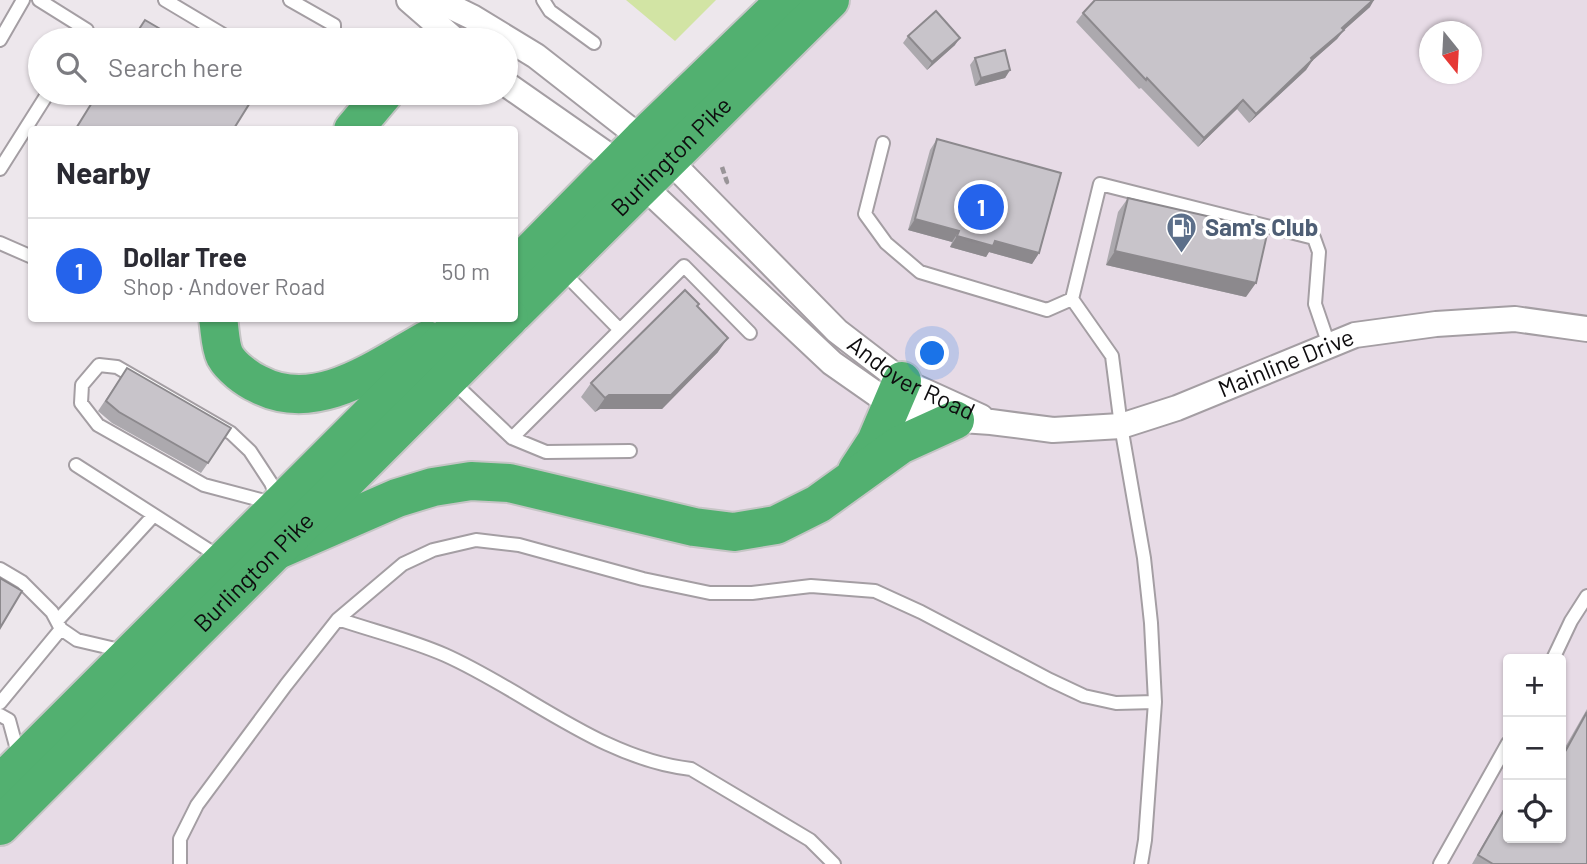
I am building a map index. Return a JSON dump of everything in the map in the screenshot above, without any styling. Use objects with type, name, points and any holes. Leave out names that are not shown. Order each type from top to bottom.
[{"type":"highway","name":"Burlington Pike","points":[[518,309],[560,268],[643,162],[786,0]]},
{"type":"highway","name":"Burlington Pike","points":[[518,266],[643,162],[830,0]]},
{"type":"highway","points":[[356,126],[374,105]]},
{"type":"highway","points":[[219,322],[225,356],[247,379],[273,392],[313,395],[350,383],[461,322]]},
{"type":"highway","name":"Burlington Pike","points":[[10,774],[463,322]]},
{"type":"highway","name":"Burlington Pike","points":[[0,826],[505,322]]},
{"type":"highway","points":[[848,484],[876,442],[897,393]]},
{"type":"highway","points":[[275,551],[397,498],[433,487],[471,481],[509,483],[694,527],[734,531],[776,525],[818,504],[900,446],[973,421]]},
{"type":"street","points":[[409,0],[441,28]]},
{"type":"street","name":"Andover Road","points":[[437,0],[490,28]]},
{"type":"street","name":"Andover Road","points":[[518,45],[536,56],[643,162],[832,363],[897,393],[941,397],[973,421]]},
{"type":"street","name":"Andover Road","points":[[518,92],[643,162],[837,331],[897,393],[932,418],[973,421]]},
{"type":"street","name":"Mainline Drive","points":[[973,421],[1052,430],[1121,426],[1177,408],[1355,335],[1450,323],[1515,319],[1587,329]]},
{"type":"lane","points":[[0,40],[23,0]]},
{"type":"lane","points":[[39,0],[84,28]]},
{"type":"lane","points":[[165,0],[212,28]]},
{"type":"lane","points":[[290,0],[334,24],[334,28]]},
{"type":"lane","points":[[543,0],[550,11],[594,43]]},
{"type":"lane","points":[[0,169],[40,105]]},
{"type":"lane","points":[[883,143],[865,214],[886,243],[920,272],[1047,310],[1072,299]]},
{"type":"lane","points":[[1141,864],[1155,702],[1144,558],[1112,356],[1072,299],[1100,184],[1314,238],[1319,251],[1315,304],[1329,345]]},
{"type":"lane","points":[[0,243],[28,255]]},
{"type":"lane","points":[[512,438],[684,266],[750,333]]},
{"type":"lane","points":[[560,268],[620,330]]},
{"type":"lane","points":[[99,365],[117,367],[231,433],[250,451],[271,483],[280,505],[204,485],[98,425],[81,403],[82,385],[99,365]]},
{"type":"lane","points":[[450,378],[512,438],[546,452],[630,451]]},
{"type":"lane","points":[[76,465],[225,560]]},
{"type":"lane","points":[[0,703],[59,625],[154,515]]},
{"type":"lane","points":[[180,864],[180,839],[197,804],[338,620],[403,564],[433,550],[476,540],[505,542],[643,579],[710,593],[752,593],[811,586],[875,591],[1084,695],[1116,703],[1155,702]]},
{"type":"lane","points":[[0,569],[22,582],[52,612],[59,625],[77,640],[132,653]]},
{"type":"lane","points":[[1555,654],[1587,596]]},
{"type":"lane","points":[[338,620],[445,654],[628,754],[691,769],[810,840],[834,864]]},
{"type":"lane","points":[[0,715],[9,720],[10,774]]},
{"type":"lane","points":[[1440,864],[1503,752]]},
{"type":"path","points":[[722,167],[727,182]]},
{"type":"shaded area","points":[[830,0],[1587,0],[1587,864],[0,864],[0,826],[506,322],[518,322],[518,310]]},
{"type":"green space","points":[[626,0],[716,0],[675,41]]},
{"type":"building","points":[[1095,0],[1373,0],[1256,114],[1243,100],[1204,138],[1083,13]]},
{"type":"building","points":[[936,11],[960,38],[932,62],[908,36]]},
{"type":"building","points":[[145,20],[159,28],[140,28]]},
{"type":"building","points":[[1005,50],[1010,70],[981,78],[975,58]]},
{"type":"building","points":[[91,105],[249,105],[235,126],[77,126]]},
{"type":"building","points":[[937,139],[1061,173],[1039,253],[995,241],[993,246],[957,236],[959,231],[915,219]]},
{"type":"building","name":"Sam's Club","points":[[1128,198],[1268,230],[1256,283],[1115,251]]},
{"type":"building","points":[[685,290],[728,338],[671,395],[609,395],[605,398],[591,383]]},
{"type":"building","points":[[127,368],[231,428],[208,463],[119,412],[106,401]]},
{"type":"building","points":[[0,578],[22,591],[0,628]]},
{"type":"building","points":[[1587,712],[1587,864],[1493,864],[1478,855],[1503,812],[1503,843],[1566,843],[1566,750]]},
{"type":"place","name":"Dollar Tree","points":[[981,207]]},
{"type":"place","name":"Sam's Club","points":[[1182,255]]}]
